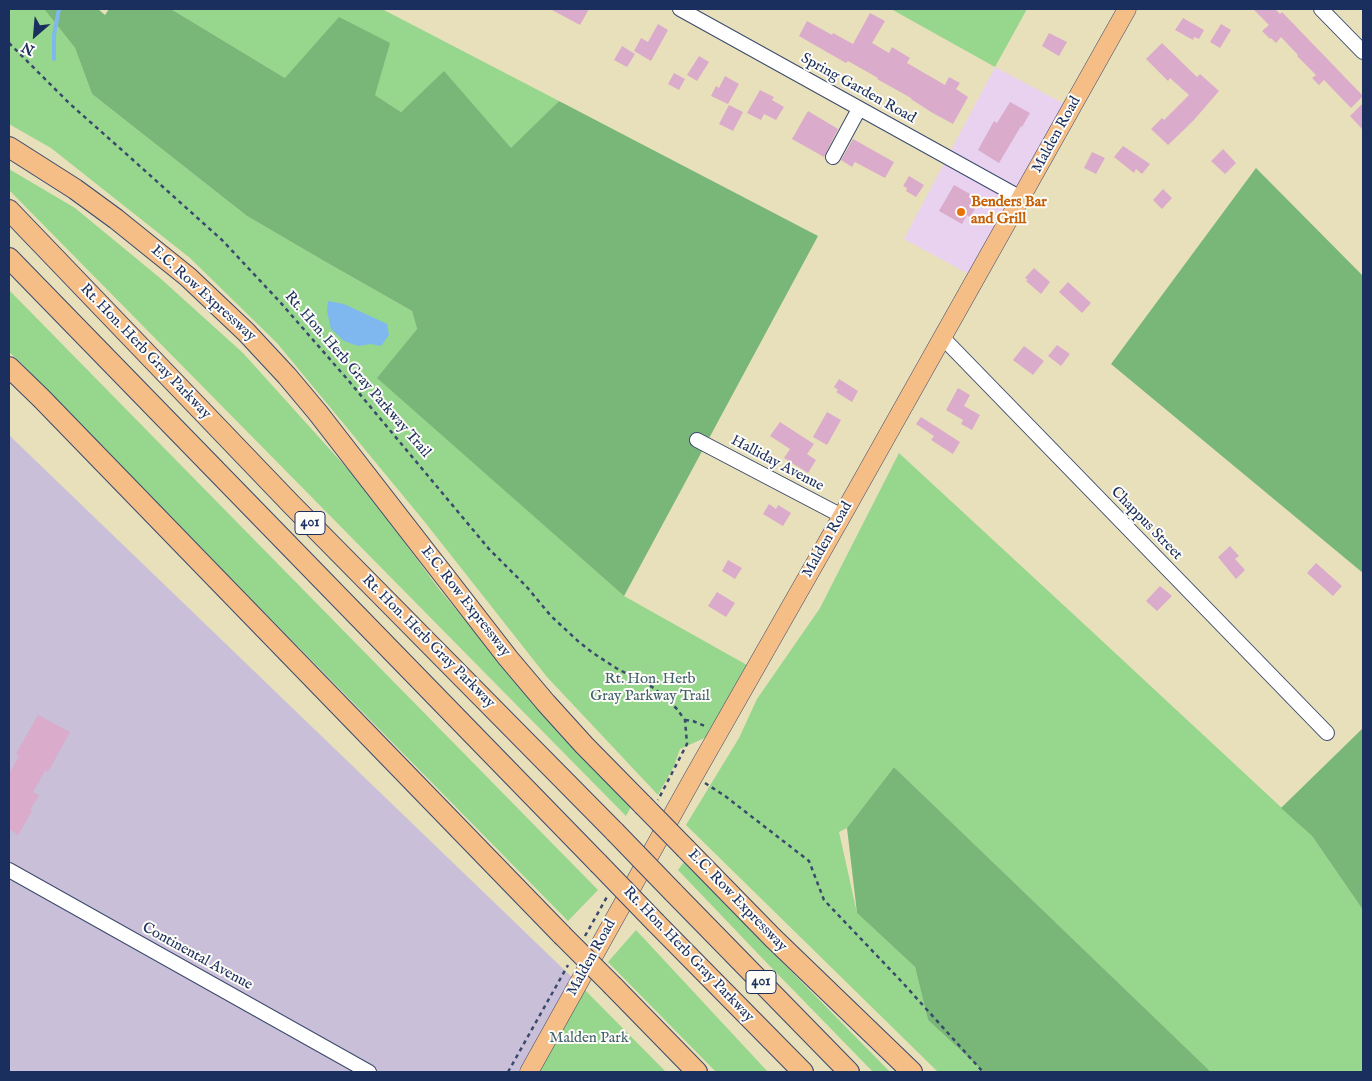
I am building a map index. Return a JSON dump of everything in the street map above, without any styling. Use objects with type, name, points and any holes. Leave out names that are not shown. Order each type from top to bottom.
[{"type":"highway","name":"E.C. Row Expressway","points":[[9,147],[75,189],[116,219],[188,278],[246,332],[318,412],[480,622],[546,703],[584,745],[650,804],[686,849],[773,938],[912,1072]]},
{"type":"highway","name":"Rt. Hon. Herb Gray Parkway","points":[[9,210],[291,504],[849,1072]]},
{"type":"highway","name":"Rt. Hon. Herb Gray Parkway","points":[[9,258],[803,1072]]},
{"type":"highway","points":[[9,367],[697,1072]]},
{"type":"main road","name":"Malden Road","points":[[529,1072],[718,732],[842,516],[1127,9]]},
{"type":"street","name":"Spring Garden Road","points":[[680,9],[1021,198]]},
{"type":"street","points":[[1321,9],[1363,52]]},
{"type":"street","points":[[833,157],[859,109]]},
{"type":"street","name":"Chappus Street","points":[[942,337],[1327,733]]},
{"type":"street","name":"Halliday Avenue","points":[[697,440],[842,516]]},
{"type":"street","name":"Continental Avenue","points":[[9,870],[369,1072]]},
{"type":"path","name":"Rt. Hon. Herb Gray Parkway Trail","points":[[9,42],[70,104],[222,240],[242,261],[348,380],[489,549],[526,586],[551,616],[579,642],[603,660],[654,688],[676,708],[685,720]]},
{"type":"path","points":[[650,804],[687,744],[685,720],[693,721],[718,732]]},
{"type":"path","points":[[694,776],[725,796],[809,861],[824,900],[902,982],[983,1072]]},
{"type":"path","points":[[583,938],[610,890]]},
{"type":"path","points":[[508,1072],[569,963]]},
{"type":"shaded area","points":[[995,67],[1072,108],[976,278],[904,239]]},
{"type":"shaded area","points":[[9,435],[581,986],[532,1072],[9,1072]]},
{"type":"green space","name":"Rt. Hon. Herb Gray Parkway Trail","points":[[9,9],[44,9],[75,48],[92,94],[247,216],[412,311],[417,329],[378,378],[624,596],[754,669],[718,732],[680,749],[674,766],[658,795],[547,677],[424,521],[277,343],[190,258],[51,148],[9,124]]},
{"type":"green space","points":[[44,9],[98,9],[105,15],[109,9],[171,9],[285,78],[339,17],[390,43],[375,95],[401,112],[444,71],[511,148],[559,101],[818,236],[624,596],[377,378],[417,329],[412,311],[247,216],[92,94],[75,48]]},
{"type":"green space","points":[[171,9],[382,9],[559,101],[511,149],[444,72],[401,112],[375,95],[285,78]]},
{"type":"green space","points":[[891,9],[1027,9],[995,67]]},
{"type":"green space","points":[[1256,168],[1363,276],[1363,573],[1111,364]]},
{"type":"green space","points":[[9,169],[75,208],[160,278],[243,353],[362,485],[439,589],[541,712],[632,805],[626,816],[9,190]]},
{"type":"green space","points":[[9,290],[598,890],[568,921],[9,352]]},
{"type":"green space","points":[[899,453],[1312,836],[1363,910],[1363,1072],[1211,1072],[894,767],[847,828],[839,832],[857,913],[915,967],[928,1020],[984,1072],[938,1072],[686,825],[739,738],[757,699],[820,608]]},
{"type":"green space","points":[[1363,728],[1363,910],[1312,836],[1281,808]]},
{"type":"green space","points":[[894,767],[1211,1072],[984,1072],[928,1020],[915,967],[857,913],[847,828]]},
{"type":"green space","points":[[684,862],[890,1072],[873,1072],[678,870]]},
{"type":"green space","points":[[636,930],[768,1072],[716,1072],[608,962]]},
{"type":"green space","name":"Malden Park","points":[[581,986],[666,1072],[532,1072]]},
{"type":"water","points":[[328,301],[344,304],[387,324],[389,335],[381,346],[371,344],[358,346],[344,341],[331,329],[327,311]]},
{"type":"building","points":[[550,9],[589,9],[580,25]]},
{"type":"building","points":[[1253,9],[1275,9],[1280,14],[1282,12],[1363,96],[1351,108],[1324,80],[1319,85],[1312,78],[1316,75],[1281,37],[1276,43],[1262,31],[1269,25]]},
{"type":"building","points":[[870,13],[885,21],[872,43],[889,53],[892,47],[910,58],[907,63],[945,85],[949,77],[960,83],[956,89],[968,97],[953,124],[878,78],[848,61],[846,63],[799,36],[807,21],[853,44]]},
{"type":"building","points":[[1183,18],[1204,30],[1199,39],[1194,37],[1193,40],[1175,30]]},
{"type":"building","points":[[658,24],[668,30],[651,61],[634,51],[641,38],[648,42]]},
{"type":"building","points":[[1221,24],[1231,30],[1220,48],[1210,42]]},
{"type":"building","points":[[1049,33],[1067,42],[1059,56],[1042,46]]},
{"type":"building","points":[[1162,43],[1197,77],[1200,74],[1219,91],[1193,121],[1168,145],[1151,129],[1162,118],[1164,120],[1189,95],[1170,78],[1168,81],[1146,59]]},
{"type":"building","points":[[622,46],[635,54],[627,67],[614,60]]},
{"type":"building","points":[[699,56],[709,62],[697,81],[687,75]]},
{"type":"building","points":[[674,73],[685,79],[679,90],[668,84]]},
{"type":"building","points":[[725,76],[739,84],[728,104],[711,96],[716,86],[719,88]]},
{"type":"building","points":[[760,90],[774,97],[772,100],[784,107],[776,120],[764,114],[761,120],[747,113]]},
{"type":"building","points":[[1010,102],[1030,113],[999,163],[978,150],[994,121],[997,123]]},
{"type":"building","points":[[1363,103],[1363,130],[1350,116]]},
{"type":"building","points":[[729,105],[743,112],[733,131],[719,124]]},
{"type":"building","points":[[808,111],[838,129],[824,157],[792,139]]},
{"type":"building","points":[[853,139],[894,162],[885,178],[855,162],[852,167],[841,160]]},
{"type":"building","points":[[1123,146],[1150,164],[1142,174],[1136,169],[1134,173],[1114,157]]},
{"type":"building","points":[[1223,149],[1236,163],[1225,174],[1211,161]]},
{"type":"building","points":[[1092,152],[1105,158],[1096,174],[1084,168]]},
{"type":"building","points":[[909,176],[924,185],[916,197],[906,191],[907,188],[903,186]]},
{"type":"building","points":[[954,185],[977,198],[971,207],[975,209],[970,217],[967,215],[962,224],[939,211]]},
{"type":"building","points":[[1163,189],[1172,198],[1162,209],[1153,200]]},
{"type":"building","points":[[1034,268],[1050,282],[1041,294],[1025,278]]},
{"type":"building","points":[[1068,282],[1091,303],[1082,313],[1059,292]]},
{"type":"building","points":[[1057,345],[1070,354],[1061,366],[1048,356]]},
{"type":"building","points":[[1024,346],[1044,361],[1033,375],[1013,360]]},
{"type":"building","points":[[839,379],[858,391],[852,402],[836,392],[838,390],[834,387]]},
{"type":"building","points":[[958,388],[970,395],[964,406],[980,415],[972,430],[961,424],[963,420],[946,410]]},
{"type":"building","points":[[827,412],[841,420],[827,445],[813,437]]},
{"type":"building","points":[[921,417],[960,442],[953,454],[931,440],[934,436],[916,424]]},
{"type":"building","points":[[780,422],[814,444],[807,454],[816,460],[808,473],[784,458],[790,449],[770,436]]},
{"type":"building","points":[[769,504],[776,509],[778,505],[791,513],[783,526],[763,514]]},
{"type":"building","points":[[1230,546],[1239,556],[1235,559],[1245,570],[1236,579],[1218,557]]},
{"type":"building","points":[[728,560],[742,568],[735,579],[722,571]]},
{"type":"building","points":[[1316,563],[1342,586],[1333,596],[1307,573]]},
{"type":"building","points":[[1160,586],[1172,596],[1157,611],[1146,601]]},
{"type":"building","points":[[717,592],[735,603],[726,617],[708,606]]},
{"type":"building","points":[[38,715],[70,732],[48,772],[45,771],[33,792],[39,795],[18,835],[9,829],[9,774],[19,756],[16,754]]},
{"type":"waterway","points":[[54,59],[54,35],[59,9]]},
{"type":"place","name":"Benders Bar and Grill","points":[[961,212]]}]
